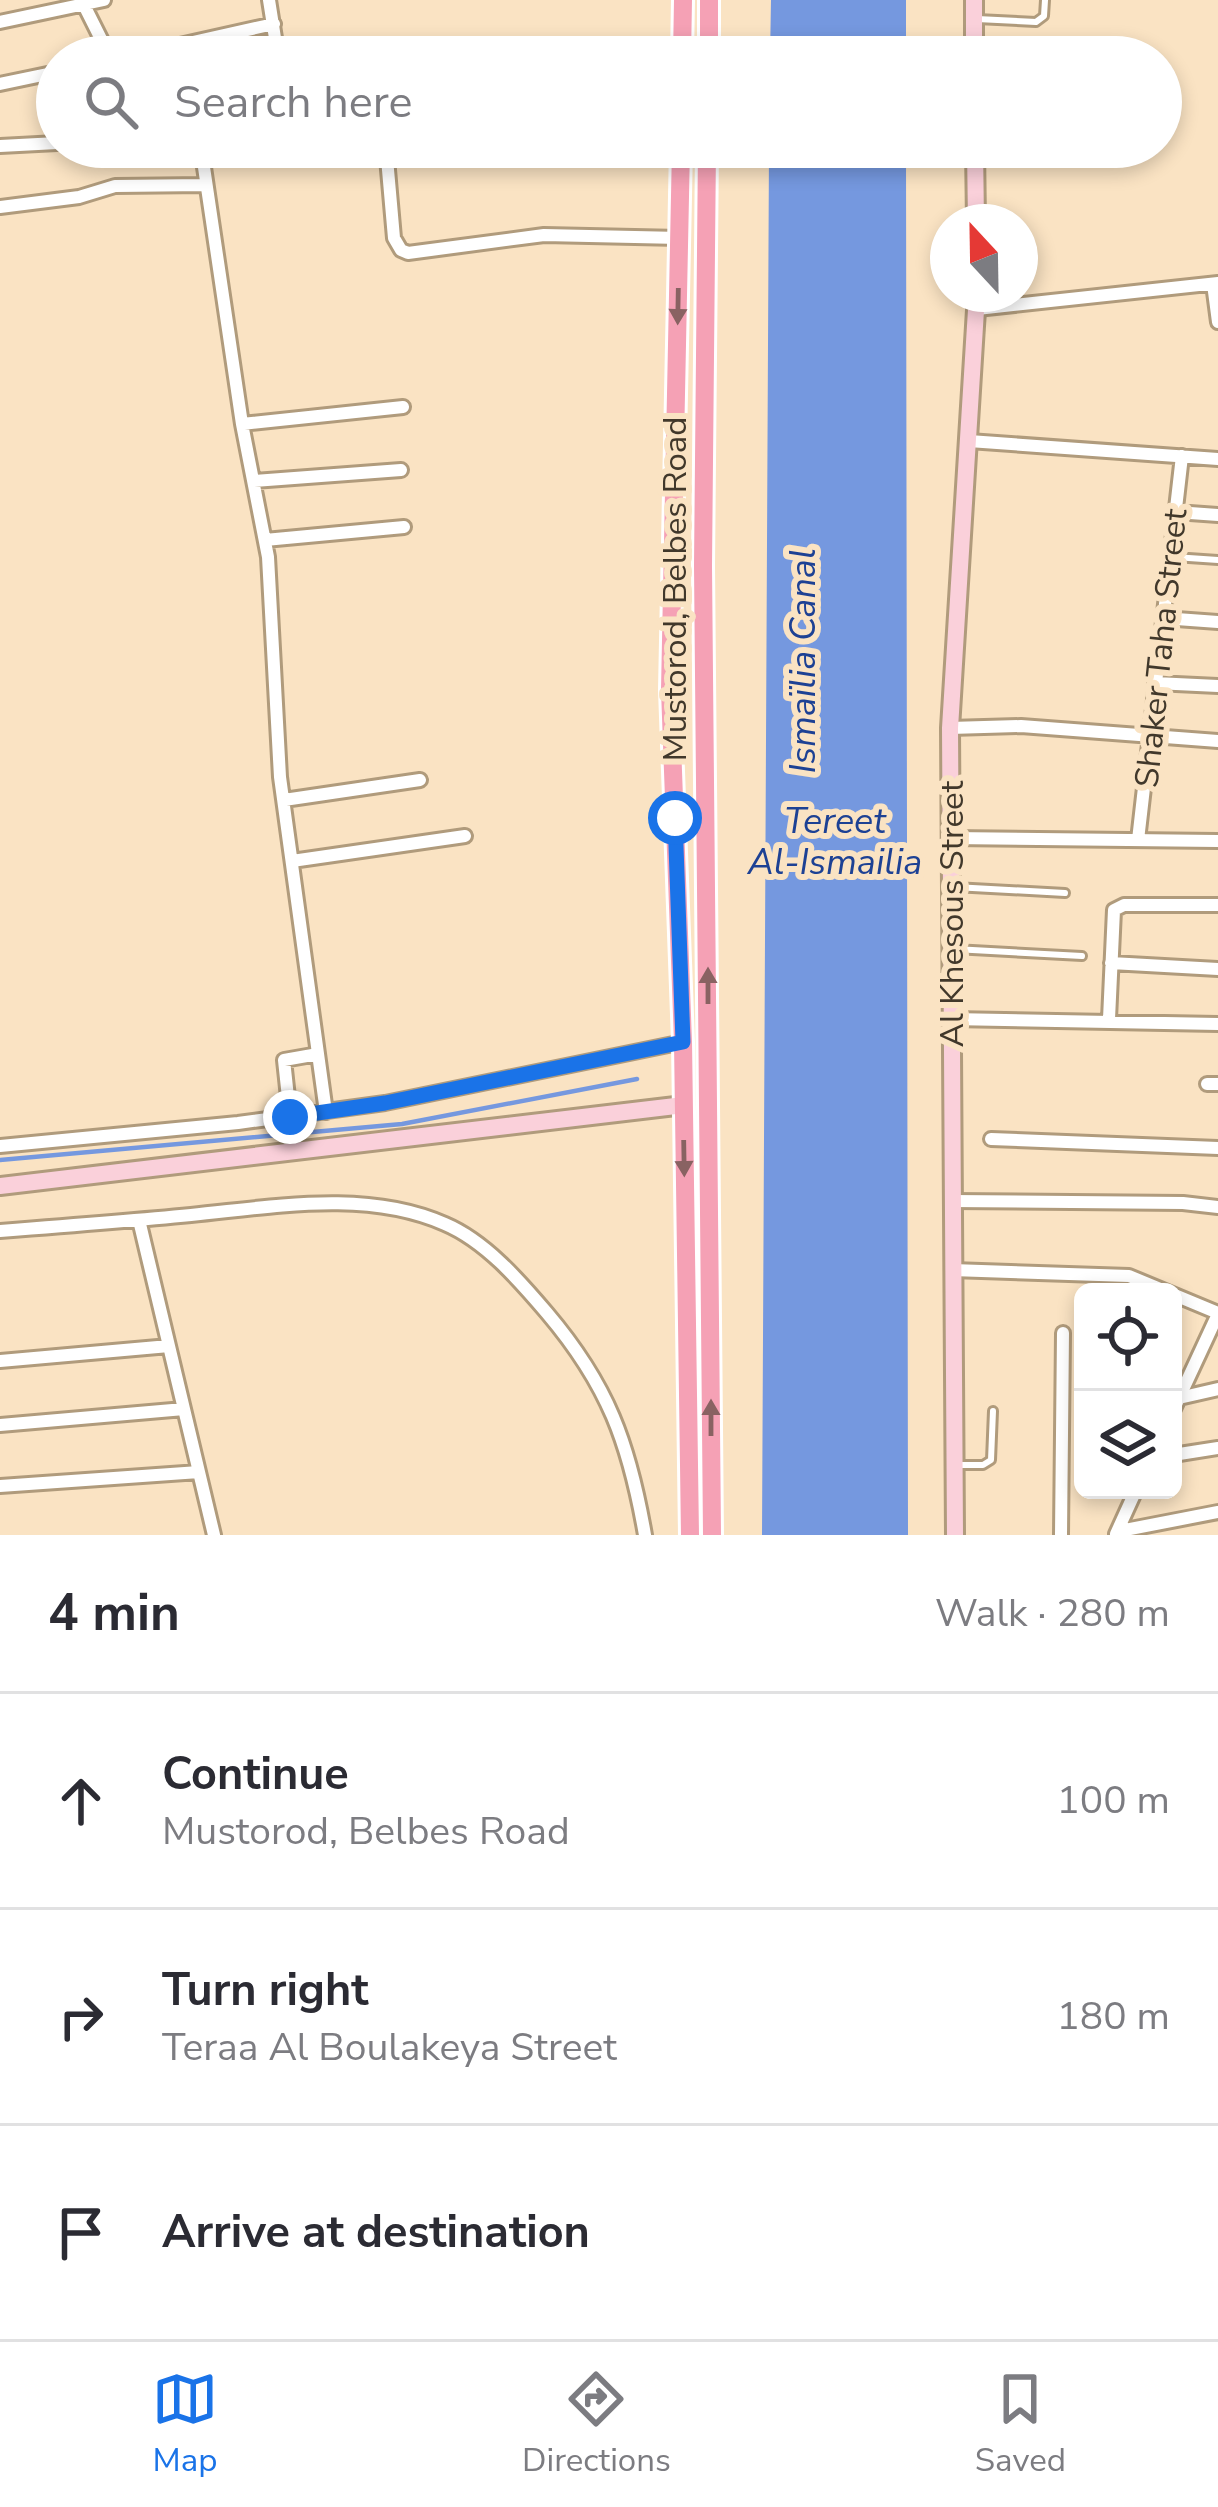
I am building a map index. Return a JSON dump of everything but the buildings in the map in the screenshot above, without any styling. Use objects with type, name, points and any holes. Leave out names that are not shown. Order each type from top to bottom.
[{"type":"main road","points":[[682,36],[683,0]]},
{"type":"main road","points":[[709,0],[709,36]]},
{"type":"main road","name":"Mustorod, Belbes Road","points":[[681,168],[670,690],[683,1042],[690,1535]]},
{"type":"main road","name":"Mustorod, Belbes Road","points":[[707,168],[703,522],[712,1535]]},
{"type":"main road","points":[[975,168],[976,204]]},
{"type":"main road","name":"Al Khesous Street","points":[[955,1535],[950,728],[976,312]]},
{"type":"main road","points":[[0,1186],[684,1105]]},
{"type":"street","points":[[0,22],[104,0]]},
{"type":"street","points":[[269,0],[276,36]]},
{"type":"street","points":[[83,2],[100,36]]},
{"type":"street","points":[[217,36],[274,23]]},
{"type":"street","points":[[0,84],[36,76]]},
{"type":"street","points":[[0,146],[36,144]]},
{"type":"street","points":[[203,168],[242,424],[265,540],[284,800],[326,1112]]},
{"type":"street","points":[[388,168],[394,238],[408,253],[544,235],[680,238]]},
{"type":"street","points":[[0,207],[79,197],[115,186],[205,184]]},
{"type":"street","points":[[1038,296],[1215,283],[1218,322]]},
{"type":"street","points":[[242,424],[403,406]]},
{"type":"street","points":[[969,441],[1218,459]]},
{"type":"street","name":"Shaker Taha Street","points":[[1138,840],[1182,456]]},
{"type":"street","points":[[254,481],[400,470]]},
{"type":"street","points":[[1176,512],[1218,515]]},
{"type":"street","points":[[265,540],[404,527]]},
{"type":"street","points":[[1163,618],[1218,622]]},
{"type":"street","points":[[1155,683],[1218,686]]},
{"type":"street","points":[[950,728],[1021,726],[1218,741]]},
{"type":"street","points":[[284,800],[420,781]]},
{"type":"street","points":[[292,860],[465,836]]},
{"type":"street","points":[[951,838],[1218,842]]},
{"type":"street","points":[[1108,1019],[1113,913],[1120,906],[1218,904]]},
{"type":"street","points":[[1111,963],[1218,969]]},
{"type":"street","points":[[951,1019],[1218,1024]]},
{"type":"street","points":[[0,1146],[326,1112],[683,1042]]},
{"type":"street","points":[[290,1117],[285,1058],[318,1054]]},
{"type":"street","points":[[991,1139],[1218,1148]]},
{"type":"street","points":[[951,1202],[1218,1207]]},
{"type":"street","points":[[0,1232],[315,1203],[376,1206],[444,1223],[478,1244],[525,1287],[585,1358],[626,1442],[645,1535]]},
{"type":"street","points":[[139,1220],[214,1535]]},
{"type":"street","points":[[952,1270],[1130,1276],[1218,1314],[1182,1391]]},
{"type":"street","points":[[1061,1535],[1063,1334]]},
{"type":"street","points":[[0,1361],[169,1346]]},
{"type":"street","points":[[1182,1402],[1218,1389]]},
{"type":"street","points":[[0,1425],[184,1409]]},
{"type":"street","points":[[1182,1453],[1218,1448]]},
{"type":"street","points":[[0,1486],[199,1472]]},
{"type":"street","points":[[1119,1531],[1132,1499]]},
{"type":"street","points":[[1119,1531],[1218,1512]]},
{"type":"lane","points":[[974,10],[1036,22],[1044,16],[1045,0]]},
{"type":"lane","points":[[1170,557],[1218,560]]},
{"type":"lane","points":[[951,887],[1064,893]]},
{"type":"lane","points":[[950,949],[1082,956]]},
{"type":"lane","points":[[954,1465],[982,1465],[991,1460],[993,1411]]},
{"type":"water","points":[[771,0],[906,0],[906,36],[770,36]]},
{"type":"water","name":"Tereet Al-Ismailia","points":[[769,168],[906,168],[908,1535],[762,1535]]},
{"type":"waterway","points":[[0,1160],[402,1124],[637,1079]]},
{"type":"route","points":[[290,1117],[385,1103],[683,1042],[675,818]]},
{"type":"water label","name":"Ismaïlia Canal","points":[[802,661]]}]
